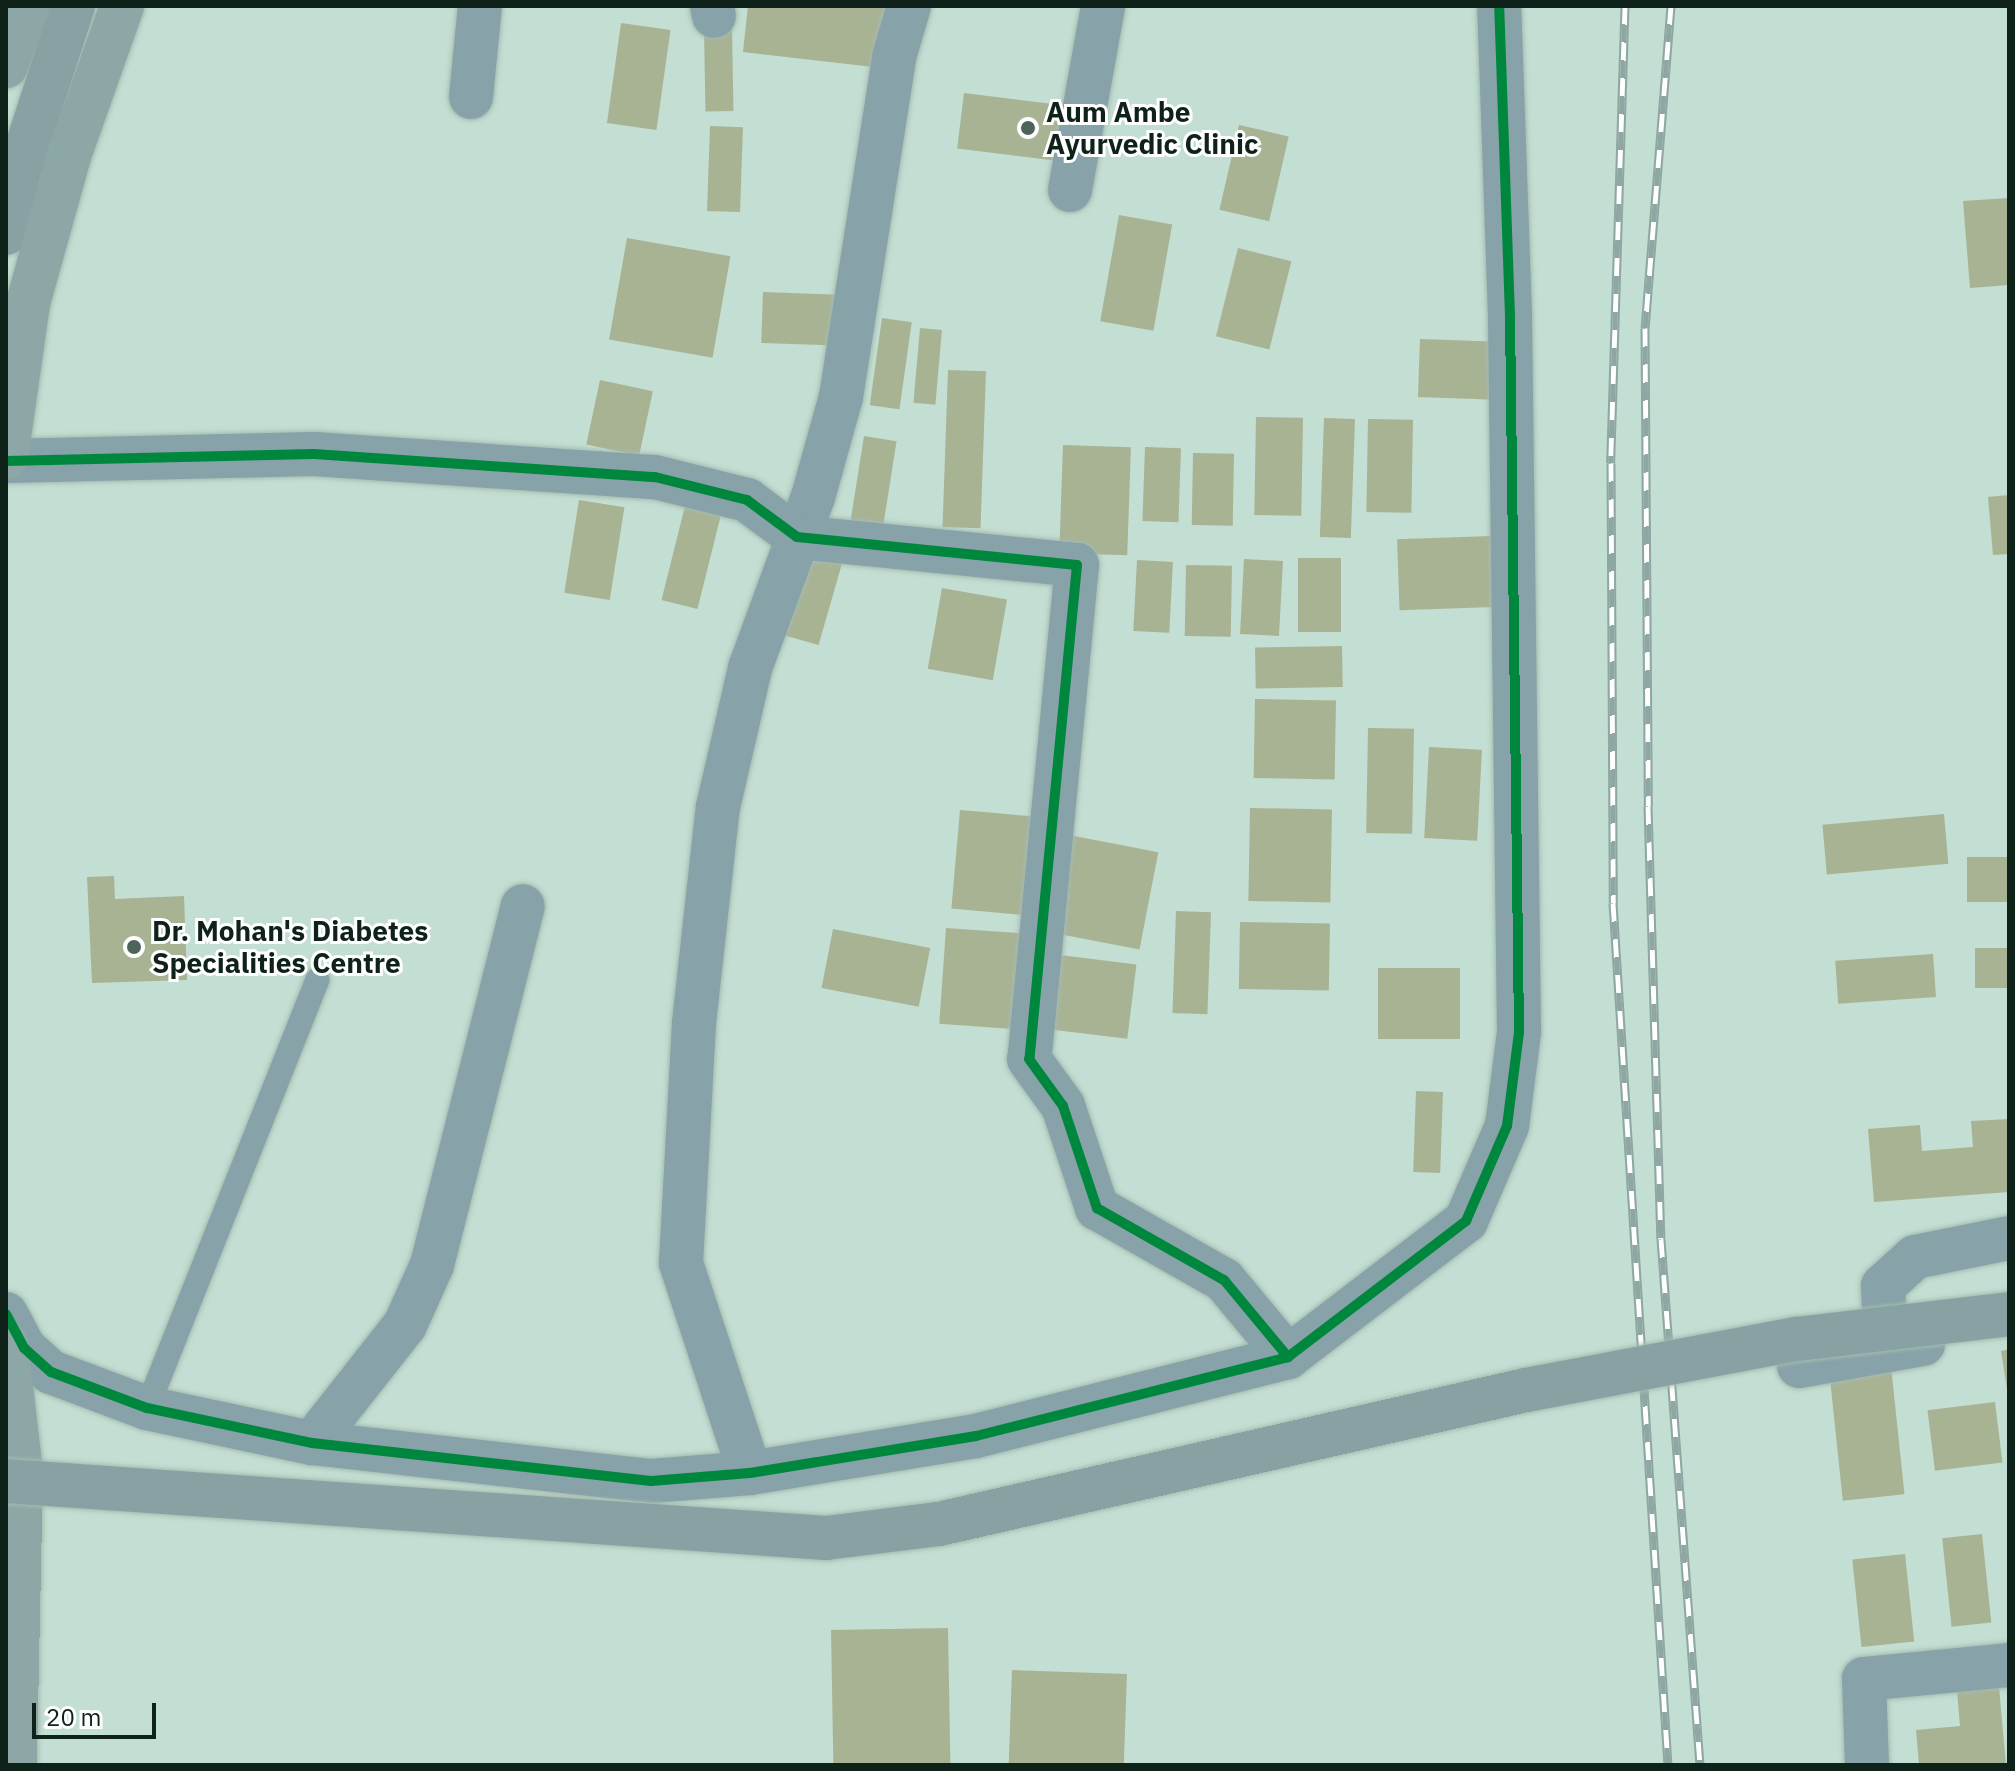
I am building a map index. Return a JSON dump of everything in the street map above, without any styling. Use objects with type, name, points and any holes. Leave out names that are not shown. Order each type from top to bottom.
[{"type":"main road","points":[[6,66],[28,6]]},
{"type":"main road","points":[[6,459],[20,274],[70,153],[122,6]]},
{"type":"main road","points":[[6,1343],[21,1472],[15,1765]]},
{"type":"street","points":[[6,233],[22,160],[73,6]]},
{"type":"street","points":[[471,97],[480,6]]},
{"type":"street","points":[[750,1473],[681,1263],[681,1176],[718,807],[750,668],[797,537],[841,397],[894,57],[909,6]]},
{"type":"street","points":[[1070,190],[1103,6]]},
{"type":"street","points":[[6,1314],[24,1348],[51,1372],[147,1408],[312,1443],[651,1481],[750,1473],[976,1436],[1288,1357],[1466,1221],[1507,1126],[1519,1032],[1510,316],[1499,6]]},
{"type":"street","points":[[6,459],[314,454],[655,477],[747,500],[797,537],[1077,565],[1029,1059],[1063,1106],[1097,1208],[1224,1280],[1288,1357]]},
{"type":"street","points":[[312,1443],[405,1325],[432,1265],[523,906]]},
{"type":"street","points":[[1909,1346],[1885,1333],[1883,1286],[1915,1257],[2009,1238]]},
{"type":"street","points":[[6,1481],[826,1538],[939,1524],[1526,1390],[1797,1339],[2009,1314]]},
{"type":"street","points":[[1799,1366],[1909,1346],[2009,1334]]},
{"type":"street","points":[[1867,1765],[1864,1679],[2009,1665]]},
{"type":"lane","points":[[147,1408],[317,980]]},
{"type":"building","points":[[748,6],[889,6],[882,68],[743,52]]},
{"type":"building","points":[[621,23],[671,30],[656,130],[607,123]]},
{"type":"building","points":[[704,28],[732,28],[733,111],[705,111]]},
{"type":"building","points":[[964,93],[1067,106],[1060,161],[957,149]]},
{"type":"building","points":[[1239,125],[1289,136],[1269,221],[1219,210]]},
{"type":"building","points":[[710,126],[743,127],[740,212],[707,211]]},
{"type":"building","points":[[2009,198],[2009,285],[1970,288],[1963,201]]},
{"type":"building","points":[[1119,215],[1172,224],[1153,331],[1100,321]]},
{"type":"building","points":[[627,238],[730,256],[713,358],[609,339]]},
{"type":"building","points":[[1238,248],[1291,261],[1269,350],[1216,336]]},
{"type":"building","points":[[763,292],[839,295],[837,346],[761,343]]},
{"type":"building","points":[[882,318],[912,322],[899,409],[870,405]]},
{"type":"building","points":[[920,328],[942,330],[935,405],[913,403]]},
{"type":"building","points":[[1420,339],[1491,341],[1489,399],[1418,397]]},
{"type":"building","points":[[948,370],[986,371],[980,528],[943,527]]},
{"type":"building","points":[[600,380],[653,391],[639,456],[586,445]]},
{"type":"building","points":[[1256,417],[1303,418],[1301,516],[1254,515]]},
{"type":"building","points":[[1324,418],[1355,419],[1351,538],[1320,537]]},
{"type":"building","points":[[1368,419],[1413,420],[1411,513],[1366,512]]},
{"type":"building","points":[[864,436],[897,441],[883,526],[851,521]]},
{"type":"building","points":[[1063,445],[1131,447],[1127,555],[1059,553]]},
{"type":"building","points":[[1145,447],[1181,448],[1178,522],[1142,521]]},
{"type":"building","points":[[1193,453],[1234,454],[1233,526],[1192,525]]},
{"type":"building","points":[[2009,495],[2009,554],[1993,555],[1988,497]]},
{"type":"building","points":[[579,500],[624,507],[610,600],[564,593]]},
{"type":"building","points":[[685,506],[721,515],[697,609],[662,600]]},
{"type":"building","points":[[1491,536],[1493,607],[1400,610],[1397,539]]},
{"type":"building","points":[[810,548],[844,558],[819,645],[785,635]]},
{"type":"building","points":[[1298,558],[1341,558],[1341,632],[1298,632]]},
{"type":"building","points":[[1244,559],[1283,561],[1279,636],[1240,634]]},
{"type":"building","points":[[1137,560],[1173,562],[1169,633],[1133,631]]},
{"type":"building","points":[[1186,565],[1232,566],[1231,637],[1185,636]]},
{"type":"building","points":[[942,588],[1007,599],[993,680],[928,669]]},
{"type":"building","points":[[1342,646],[1343,687],[1256,689],[1255,648]]},
{"type":"building","points":[[1255,699],[1336,700],[1335,779],[1254,778]]},
{"type":"building","points":[[1368,728],[1414,729],[1412,834],[1366,833]]},
{"type":"building","points":[[1429,747],[1482,750],[1477,841],[1424,838]]},
{"type":"building","points":[[1250,808],[1332,809],[1330,902],[1248,901]]},
{"type":"building","points":[[960,810],[1036,817],[1027,915],[951,909]]},
{"type":"building","points":[[1944,814],[1948,864],[1827,874],[1822,825]]},
{"type":"building","points":[[1069,835],[1158,852],[1139,950],[1050,932]]},
{"type":"building","points":[[1967,857],[2009,857],[2009,902],[1967,902]]},
{"type":"building","points":[[114,876],[115,899],[184,896],[187,980],[92,983],[87,877]]},
{"type":"building","points":[[1176,911],[1211,912],[1207,1014],[1172,1013]]},
{"type":"building","points":[[1240,922],[1330,924],[1329,991],[1239,989]]},
{"type":"building","points":[[946,928],[1023,933],[1016,1029],[939,1024]]},
{"type":"building","points":[[833,929],[930,948],[919,1007],[822,988]]},
{"type":"building","points":[[1975,948],[2009,948],[2009,988],[1975,988]]},
{"type":"building","points":[[1933,954],[1936,997],[1838,1004],[1835,961]]},
{"type":"building","points":[[1060,955],[1136,964],[1127,1039],[1051,1029]]},
{"type":"building","points":[[1378,968],[1460,968],[1460,1039],[1378,1039]]},
{"type":"building","points":[[1416,1091],[1443,1092],[1440,1173],[1413,1172]]},
{"type":"building","points":[[2009,1119],[2009,1192],[1874,1202],[1868,1129],[1920,1125],[1922,1151],[1973,1147],[1971,1121]]},
{"type":"building","points":[[2009,1349],[2009,1388],[2007,1389],[2001,1351]]},
{"type":"building","points":[[1891,1366],[1904,1494],[1843,1501],[1829,1372]]},
{"type":"building","points":[[1995,1402],[2002,1463],[1935,1471],[1928,1410]]},
{"type":"building","points":[[1982,1534],[1991,1623],[1952,1627],[1942,1538]]},
{"type":"building","points":[[1905,1554],[1914,1642],[1861,1647],[1852,1560]]},
{"type":"building","points":[[948,1628],[950,1765],[833,1765],[831,1630]]},
{"type":"building","points":[[1012,1670],[1127,1674],[1124,1765],[1009,1765]]},
{"type":"building","points":[[1999,1687],[2006,1765],[1919,1765],[1916,1730],[1960,1726],[1957,1691]]},
{"type":"railway","points":[[1625,6],[1611,463],[1613,903],[1668,1765]]},
{"type":"railway","points":[[1671,6],[1645,328],[1648,806],[1661,1239],[1700,1765]]},
{"type":"cycle path","points":[[6,1314],[24,1348],[51,1372],[147,1408],[312,1443],[651,1481],[750,1473],[976,1436],[1288,1357],[1466,1221],[1507,1126],[1519,1032],[1510,316],[1499,6]]},
{"type":"cycle path","points":[[6,461],[314,454],[655,477],[747,500],[797,537],[1077,565],[1029,1059],[1063,1106],[1097,1208],[1224,1280],[1288,1357]]},
{"type":"place","name":"Aum Ambe Ayurvedic Clinic","points":[[1028,128]]},
{"type":"place","name":"Dr. Mohan's Diabetes Specialities Centre","points":[[134,947]]}]
